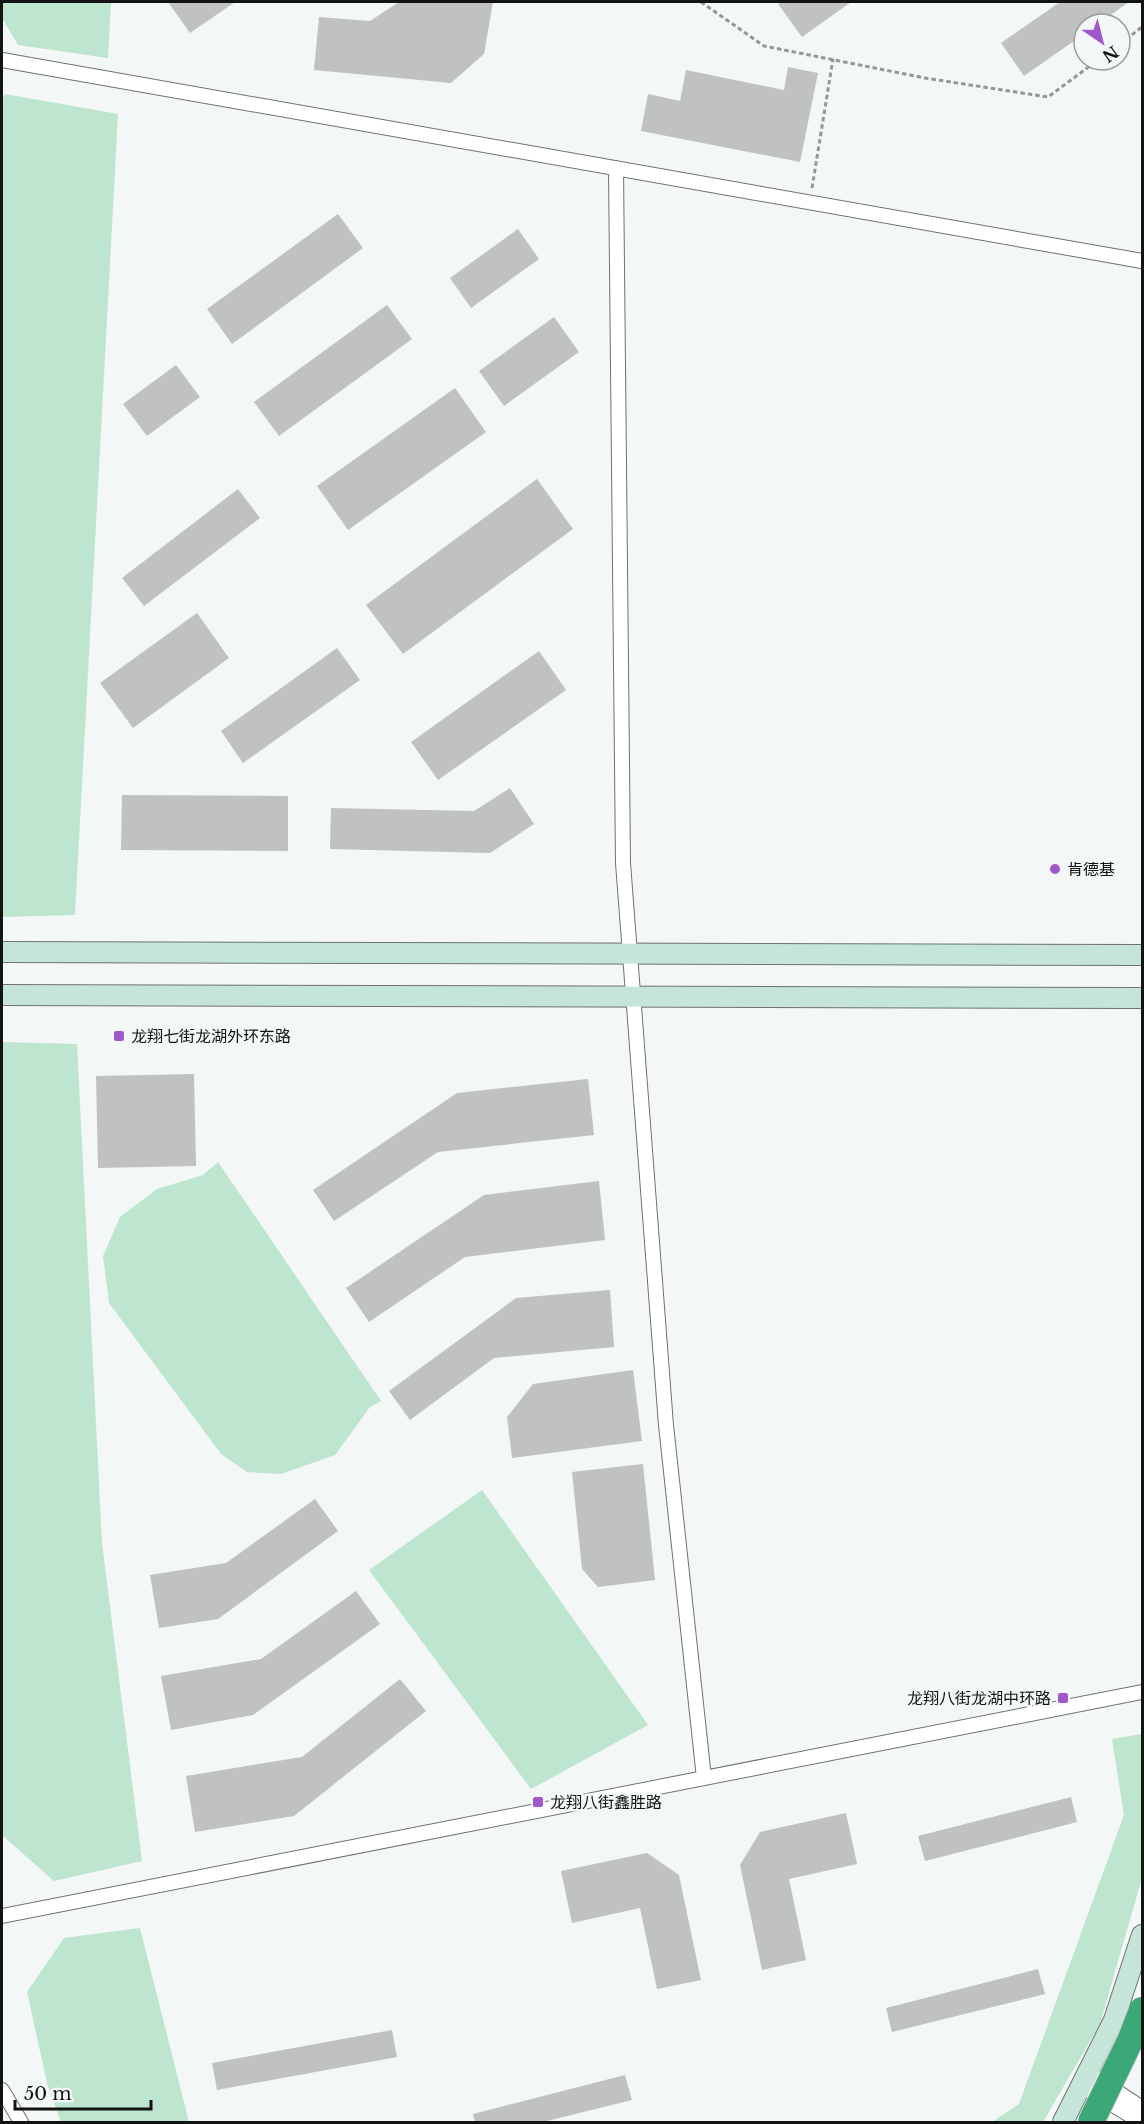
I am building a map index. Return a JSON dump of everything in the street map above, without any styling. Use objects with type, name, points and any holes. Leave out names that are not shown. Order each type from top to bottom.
[{"type":"highway","points":[[1091,2122],[1143,2010]]},
{"type":"street","points":[[2,60],[1143,261]]},
{"type":"street","points":[[616,168],[623,863],[666,1425],[704,1778]]},
{"type":"street","points":[[2,952],[1143,955]]},
{"type":"street","points":[[2,995],[1143,998]]},
{"type":"street","points":[[2,1916],[1143,1692]]},
{"type":"street","points":[[1063,2122],[1114,2020],[1143,1935]]},
{"type":"street","points":[[1086,2079],[1143,2108]]},
{"type":"street","points":[[1086,2079],[1141,2122]]},
{"type":"street","points":[[2,2090],[21,2122]]},
{"type":"path","points":[[701,2],[764,45],[925,78],[1048,97],[1082,72]]},
{"type":"path","points":[[810,202],[833,59]]},
{"type":"green space","points":[[2,2],[111,2],[108,58],[18,45],[2,18]]},
{"type":"green space","points":[[5,94],[118,114],[75,915],[2,917],[2,100]]},
{"type":"green space","points":[[2,1042],[77,1044],[102,1543],[142,1861],[54,1881],[2,1835]]},
{"type":"green space","points":[[218,1162],[381,1401],[370,1407],[335,1455],[281,1474],[247,1472],[221,1454],[109,1303],[103,1256],[120,1217],[157,1189],[203,1175]]},
{"type":"green space","points":[[482,1490],[648,1725],[531,1789],[369,1570]]},
{"type":"green space","points":[[1142,1734],[1142,1878],[1100,2024],[1043,2122],[992,2122],[1019,2104],[1124,1815],[1112,1739]]},
{"type":"green space","points":[[140,1928],[189,2122],[61,2122],[47,2083],[27,1992],[64,1938]]},
{"type":"building","points":[[168,2],[235,2],[190,33]]},
{"type":"building","points":[[399,2],[493,2],[484,54],[451,83],[314,70],[319,17],[370,21]]},
{"type":"building","points":[[781,2],[851,2],[802,37],[778,4]]},
{"type":"building","points":[[1060,2],[1129,2],[1115,12],[1072,12],[1072,42],[1024,76],[1001,43]]},
{"type":"building","points":[[788,67],[818,73],[800,162],[641,131],[648,94],[680,101],[686,70],[784,90]]},
{"type":"building","points":[[338,214],[363,248],[232,344],[207,309]]},
{"type":"building","points":[[518,229],[539,259],[471,308],[450,278]]},
{"type":"building","points":[[387,305],[412,339],[279,436],[254,402]]},
{"type":"building","points":[[554,317],[579,352],[504,406],[479,371]]},
{"type":"building","points":[[176,365],[200,397],[147,436],[123,404]]},
{"type":"building","points":[[455,388],[486,432],[348,530],[317,486]]},
{"type":"building","points":[[537,479],[573,529],[403,654],[366,605]]},
{"type":"building","points":[[238,489],[260,518],[144,606],[122,578]]},
{"type":"building","points":[[197,613],[229,658],[133,728],[100,683]]},
{"type":"building","points":[[337,648],[360,680],[243,763],[221,731]]},
{"type":"building","points":[[539,651],[566,690],[438,780],[411,742]]},
{"type":"building","points":[[510,788],[534,824],[490,853],[330,849],[331,808],[474,811]]},
{"type":"building","points":[[122,795],[288,796],[288,851],[121,850]]},
{"type":"building","points":[[194,1074],[196,1166],[98,1168],[96,1076]]},
{"type":"building","points":[[588,1079],[594,1135],[438,1152],[334,1221],[313,1190],[457,1093]]},
{"type":"building","points":[[599,1181],[605,1240],[465,1257],[369,1322],[346,1288],[484,1195]]},
{"type":"building","points":[[610,1290],[614,1347],[494,1358],[410,1420],[389,1391],[516,1298]]},
{"type":"building","points":[[633,1370],[642,1441],[512,1458],[507,1417],[533,1384]]},
{"type":"building","points":[[643,1464],[655,1580],[598,1587],[582,1569],[572,1472]]},
{"type":"building","points":[[315,1499],[338,1531],[218,1619],[159,1628],[150,1575],[226,1563]]},
{"type":"building","points":[[356,1591],[380,1624],[253,1715],[171,1730],[161,1676],[261,1659]]},
{"type":"building","points":[[400,1679],[426,1711],[294,1816],[195,1832],[186,1776],[302,1757]]},
{"type":"building","points":[[1071,1797],[1077,1822],[925,1861],[918,1836]]},
{"type":"building","points":[[846,1813],[857,1864],[789,1879],[806,1960],[762,1970],[740,1865],[760,1832]]},
{"type":"building","points":[[647,1853],[679,1875],[701,1980],[657,1989],[640,1908],[572,1923],[561,1871]]},
{"type":"building","points":[[1038,1969],[1045,1994],[892,2032],[886,2008]]},
{"type":"building","points":[[392,2030],[397,2057],[217,2090],[212,2063]]},
{"type":"building","points":[[625,2075],[632,2100],[543,2122],[475,2122],[473,2114]]},
{"type":"place","name":"肯德基","points":[[1055,869]]},
{"type":"place","name":"龙翔七街龙湖外环东路","points":[[119,1036]]},
{"type":"place","name":"龙翔八街龙湖中环路","points":[[1063,1698]]},
{"type":"place","name":"龙翔八街鑫胜路","points":[[538,1802]]}]
